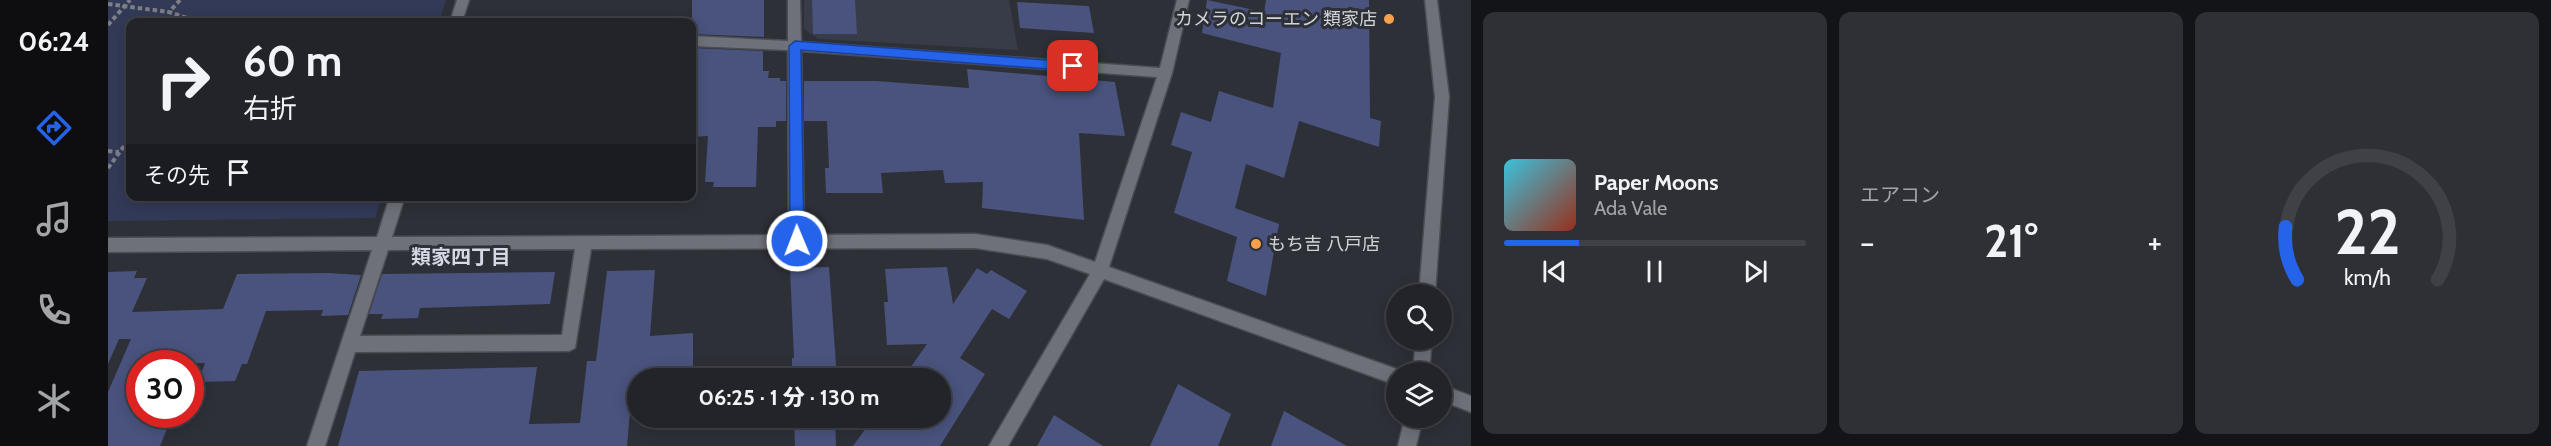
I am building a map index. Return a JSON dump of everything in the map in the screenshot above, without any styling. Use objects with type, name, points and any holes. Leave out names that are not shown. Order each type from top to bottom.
[{"type":"street","points":[[457,18],[463,0]]},
{"type":"street","points":[[794,0],[797,241]]},
{"type":"street","points":[[998,446],[1100,271],[1165,73],[1183,0]]},
{"type":"street","points":[[1428,284],[1442,97],[1431,0]]},
{"type":"street","points":[[696,41],[795,46],[1165,73]]},
{"type":"street","points":[[316,446],[396,201]]},
{"type":"street","points":[[108,245],[975,241],[1047,252],[1386,373]]},
{"type":"street","points":[[350,344],[569,343],[584,242]]},
{"type":"street","points":[[1452,397],[1471,404]]},
{"type":"street","points":[[1407,446],[1411,428]]},
{"type":"path","points":[[108,25],[130,0]]},
{"type":"path","points":[[169,12],[180,0]]},
{"type":"path","points":[[108,4],[169,12],[187,18]]},
{"type":"path","points":[[108,168],[126,144]]},
{"type":"path","points":[[108,151],[120,152]]},
{"type":"shaded area","points":[[108,0],[446,0],[440,18],[126,18],[126,201],[381,201],[375,218],[108,221]]},
{"type":"shaded area","points":[[804,0],[1009,0],[1018,50],[819,39],[804,29]]},
{"type":"building","points":[[692,0],[764,0],[764,37],[696,34],[696,18],[692,18]]},
{"type":"building","points":[[812,0],[855,0],[857,34],[813,34]]},
{"type":"building","points":[[1207,0],[1264,12],[1266,0],[1369,0],[1370,118],[1381,121],[1379,147],[1299,121],[1284,178],[1246,164],[1235,208],[1279,224],[1266,296],[1227,281],[1237,237],[1174,213],[1192,152],[1171,145],[1181,112],[1211,122],[1219,91],[1273,108],[1281,53],[1202,33]]},
{"type":"building","points":[[1017,2],[1089,6],[1094,33],[1020,28]]},
{"type":"building","points":[[696,48],[763,51],[763,71],[769,71],[768,78],[780,78],[780,81],[786,81],[786,121],[776,121],[776,127],[758,127],[756,187],[713,187],[714,182],[705,182],[708,136],[696,137]]},
{"type":"building","points":[[967,69],[1115,82],[1125,136],[1079,133],[1084,220],[982,208],[983,182],[945,183],[943,170],[881,173],[883,193],[826,193],[825,168],[829,168],[827,121],[804,121],[804,81],[876,81],[969,88]]},
{"type":"building","points":[[829,267],[836,368],[792,368],[792,358],[794,358],[790,268]]},
{"type":"building","points":[[947,267],[953,304],[977,268],[987,274],[991,270],[1027,291],[1009,319],[992,309],[960,358],[985,374],[940,446],[853,446],[866,428],[951,428],[951,368],[910,368],[927,344],[887,345],[884,302],[888,302],[885,269]]},
{"type":"building","points":[[655,270],[650,336],[693,333],[693,368],[627,368],[627,446],[338,446],[359,371],[537,367],[529,424],[580,423],[587,361],[596,361],[607,271]]},
{"type":"building","points":[[137,271],[134,278],[147,278],[132,312],[223,309],[237,274],[361,275],[348,315],[321,316],[323,310],[266,311],[247,364],[242,364],[235,381],[204,382],[204,350],[126,350],[131,339],[119,339],[108,364],[108,272]]},
{"type":"building","points":[[555,272],[550,304],[420,308],[418,318],[381,319],[383,314],[369,314],[382,274]]},
{"type":"building","points":[[126,351],[126,428],[167,428],[160,446],[108,446],[108,392]]},
{"type":"building","points":[[1178,384],[1231,414],[1218,446],[1150,446]]},
{"type":"building","points":[[1284,411],[1347,446],[1271,446]]},
{"type":"building","points":[[1054,415],[1103,446],[1037,446]]},
{"type":"building","points":[[794,428],[835,428],[836,446],[795,446]]},
{"type":"place","name":"カメラのコーエン 類家店","points":[[1389,19]]},
{"type":"place","name":"もち吉 八戸店","points":[[1256,244]]},
{"type":"district","name":"類家四丁目","points":[[461,257]]},
{"type":"route","points":[[797,241],[795,46],[1073,66]]}]
